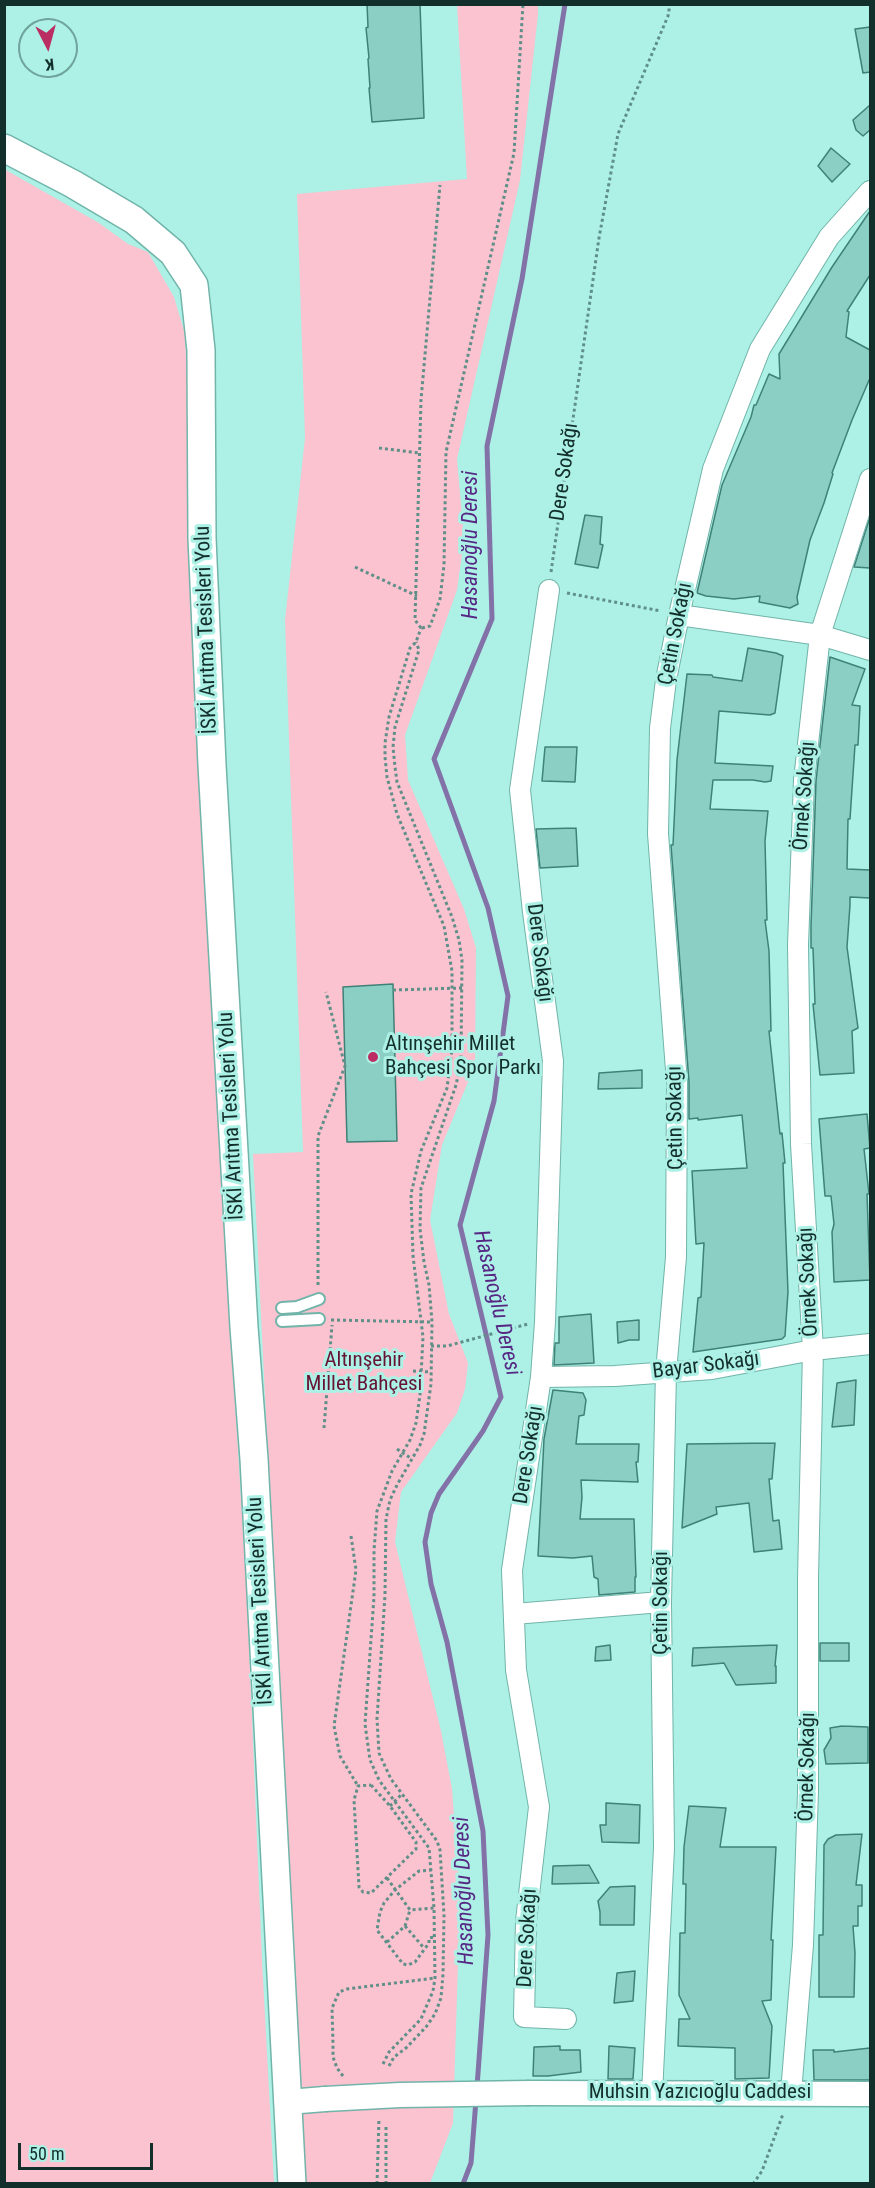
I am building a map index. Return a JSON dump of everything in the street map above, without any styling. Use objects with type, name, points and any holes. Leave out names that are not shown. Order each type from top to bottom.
[{"type":"main road","name":"İSKİ Arıtma Tesisleri Yolu","points":[[4,148],[73,183],[134,220],[173,254],[194,285],[201,350],[202,538],[212,765],[244,1327],[254,1458],[292,2184]]},
{"type":"street","name":"Çetin Sokağı","points":[[652,2094],[664,1848],[661,1602],[666,1372],[676,1257],[677,1083],[658,834],[660,728],[666,680],[679,615],[713,469],[760,350],[829,237],[870,191]]},
{"type":"street","name":"Örnek Sokağı","points":[[791,2093],[803,1945],[808,1791],[808,1578],[813,1350],[801,1144],[798,945],[804,780],[820,635],[870,479]]},
{"type":"street","name":"Dere Sokağı","points":[[549,590],[520,790],[533,912],[553,1061],[545,1310],[541,1377],[512,1570],[516,1670],[539,1807],[526,1921],[524,2017],[566,2019]]},
{"type":"street","points":[[679,615],[820,635],[870,650]]},
{"type":"street","name":"Bayar Sokağı","points":[[541,1377],[615,1376],[712,1369],[813,1350],[870,1344]]},
{"type":"street","points":[[514,1614],[661,1602]]},
{"type":"street","name":"Muhsin Yazıcıoğlu Caddesi","points":[[288,2102],[411,2095],[529,2093],[870,2094]]},
{"type":"lane","points":[[282,1308],[308,1305],[319,1299]]},
{"type":"lane","points":[[282,1321],[319,1319]]},
{"type":"path","points":[[421,628],[430,626],[440,599],[444,565],[446,452],[514,153],[523,4]]},
{"type":"path","name":"Dere Sokağı","points":[[549,590],[599,238],[618,134],[668,16],[670,4]]},
{"type":"path","points":[[421,628],[415,620],[421,400],[440,185]]},
{"type":"path","points":[[379,448],[420,453]]},
{"type":"path","points":[[355,567],[417,596]]},
{"type":"path","points":[[549,590],[679,615]]},
{"type":"path","points":[[382,2064],[389,2052],[421,2019],[433,1991],[435,1978],[434,1908],[429,1848],[379,1780],[370,1760],[365,1724],[377,1511],[392,1471],[410,1440],[416,1423],[421,1372],[422,1322],[413,1256],[411,1194],[422,1151],[447,1088],[452,1062],[452,971],[444,926],[397,814],[387,777],[385,743],[387,726],[410,648],[416,642],[421,628]]},
{"type":"path","points":[[389,2066],[394,2057],[417,2037],[435,2014],[441,1998],[443,1904],[440,1850],[437,1841],[391,1779],[383,1762],[378,1742],[377,1719],[387,1511],[396,1485],[424,1434],[431,1372],[432,1322],[420,1229],[421,1188],[456,1085],[461,1061],[462,960],[459,940],[452,917],[403,796],[395,767],[393,747],[395,727],[418,650],[416,642]]},
{"type":"path","points":[[393,990],[462,988]]},
{"type":"path","points":[[319,1299],[318,1136],[345,1066],[326,992]]},
{"type":"path","points":[[395,1067],[461,1061]]},
{"type":"path","points":[[319,1319],[432,1322]]},
{"type":"path","points":[[324,1428],[332,1320]]},
{"type":"path","points":[[431,1346],[440,1347],[518,1325]]},
{"type":"path","points":[[412,1371],[431,1372]]},
{"type":"path","points":[[397,1449],[412,1458]]},
{"type":"path","points":[[351,1536],[356,1570],[334,1726],[340,1756],[358,1786],[354,1800],[359,1887],[363,1892],[371,1893],[416,1849],[416,1842],[390,1806],[370,1785],[358,1786]]},
{"type":"path","points":[[374,1584],[384,1583]]},
{"type":"path","points":[[390,1806],[402,1794]]},
{"type":"path","points":[[432,1870],[419,1870],[395,1890],[384,1903],[377,1930],[403,1964],[408,1965],[415,1962],[429,1943],[429,1938],[435,1937]]},
{"type":"path","points":[[387,1878],[410,1910]]},
{"type":"path","points":[[410,1910],[434,1908]]},
{"type":"path","points":[[387,1942],[405,1926],[410,1910]]},
{"type":"path","points":[[405,1926],[424,1948]]},
{"type":"path","points":[[349,2078],[342,2075],[333,2057],[332,2008],[339,1992],[347,1989],[435,1978]]},
{"type":"path","points":[[409,2032],[417,2037]]},
{"type":"path","points":[[753,2184],[762,2171],[791,2093]]},
{"type":"path","points":[[377,2184],[379,2118]]},
{"type":"path","points":[[386,2124],[386,2184]]},
{"type":"green space","name":"Altınşehir Millet Bahçesi","points":[[457,5],[538,5],[538,14],[520,180],[457,459],[464,540],[457,590],[405,735],[408,780],[464,909],[476,948],[475,1065],[442,1145],[430,1220],[449,1314],[468,1363],[465,1389],[457,1413],[401,1492],[395,1542],[441,1731],[452,1789],[460,1899],[453,2123],[430,2183],[304,2183],[253,1154],[303,1152],[285,620],[305,438],[297,194],[467,179]]},
{"type":"green space","points":[[4,169],[99,223],[128,244],[148,252],[174,297],[185,334],[188,505],[225,1238],[247,1598],[274,2183],[5,2183]]},
{"type":"building","points":[[367,4],[420,4],[424,118],[372,122],[366,28],[368,27]]},
{"type":"building","points":[[870,27],[870,72],[863,73],[855,29]]},
{"type":"building","points":[[870,105],[870,130],[863,136],[856,130],[853,120]]},
{"type":"building","points":[[831,148],[850,164],[832,182],[818,166]]},
{"type":"building","points":[[870,211],[870,275],[847,311],[849,312],[846,337],[870,350],[870,378],[832,473],[810,540],[797,597],[798,604],[790,608],[759,602],[760,596],[734,599],[697,593],[722,485],[754,405],[756,405],[769,374],[780,379],[779,354],[832,267]]},
{"type":"building","points":[[585,515],[602,517],[600,544],[603,545],[598,568],[575,564]]},
{"type":"building","points":[[870,517],[870,568],[854,567]]},
{"type":"building","points":[[748,648],[783,656],[775,713],[770,715],[719,711],[715,763],[773,766],[771,781],[713,780],[710,809],[768,811],[765,841],[767,920],[765,920],[769,951],[771,1031],[769,1031],[785,1163],[783,1163],[788,1292],[785,1336],[782,1339],[693,1352],[698,1298],[701,1297],[704,1243],[696,1244],[692,1171],[747,1168],[742,1115],[689,1119],[689,1082],[671,845],[673,845],[677,760],[687,674],[712,675],[742,681]]},
{"type":"building","points":[[830,657],[865,669],[852,705],[860,706],[858,745],[855,745],[850,819],[848,819],[847,869],[870,870],[870,898],[850,897],[847,947],[858,1028],[852,1031],[854,1073],[820,1075],[813,1004],[815,1004],[811,926],[816,781]]},
{"type":"building","points":[[545,747],[577,747],[575,782],[542,781]]},
{"type":"building","points":[[576,828],[578,866],[540,868],[536,829]]},
{"type":"building","points":[[393,984],[397,1141],[347,1142],[343,987]]},
{"type":"building","points":[[642,1070],[642,1088],[598,1089],[599,1073]]},
{"type":"building","points":[[867,1114],[870,1148],[864,1149],[869,1194],[867,1194],[870,1280],[834,1282],[832,1232],[834,1224],[831,1196],[825,1196],[819,1119]]},
{"type":"building","points":[[591,1314],[594,1363],[554,1365],[555,1343],[559,1343],[559,1317]]},
{"type":"building","points":[[639,1320],[639,1340],[618,1343],[617,1322]]},
{"type":"building","points":[[856,1380],[854,1425],[832,1427],[837,1383]]},
{"type":"building","points":[[553,1390],[583,1393],[586,1400],[584,1415],[579,1416],[576,1444],[639,1444],[638,1462],[636,1462],[638,1482],[581,1480],[580,1519],[634,1519],[635,1592],[599,1595],[598,1579],[594,1577],[592,1556],[573,1558],[538,1556],[544,1439]]},
{"type":"building","points":[[775,1443],[772,1479],[769,1479],[773,1521],[779,1520],[782,1549],[754,1552],[749,1503],[716,1507],[717,1514],[682,1528],[687,1444]]},
{"type":"building","points":[[820,1643],[849,1643],[849,1661],[820,1661]]},
{"type":"building","points":[[610,1645],[611,1660],[595,1661],[596,1647]]},
{"type":"building","points":[[777,1645],[776,1683],[736,1685],[724,1663],[692,1666],[693,1648]]},
{"type":"building","points":[[868,1727],[868,1763],[826,1764],[824,1750],[831,1738],[830,1728]]},
{"type":"building","points":[[606,1803],[640,1805],[639,1843],[602,1842],[600,1825],[606,1825]]},
{"type":"building","points":[[689,1806],[726,1808],[720,1847],[776,1847],[771,1940],[773,1940],[771,2000],[762,2001],[772,2026],[769,2078],[735,2079],[735,2048],[678,2046],[679,2019],[690,2019],[679,1995],[680,1933],[685,1933],[684,1847]]},
{"type":"building","points":[[862,1834],[856,1885],[862,1885],[862,1906],[858,1906],[858,1926],[853,1926],[854,1997],[819,1997],[819,1935],[823,1935],[824,1845],[828,1839],[836,1835]]},
{"type":"building","points":[[589,1865],[599,1883],[552,1884],[553,1866]]},
{"type":"building","points":[[635,1886],[634,1925],[600,1925],[598,1901],[610,1887]]},
{"type":"building","points":[[635,1971],[633,2001],[614,2003],[617,1973]]},
{"type":"building","points":[[560,2046],[560,2050],[580,2050],[581,2072],[533,2076],[534,2047]]},
{"type":"building","points":[[609,2046],[635,2048],[633,2079],[608,2079]]},
{"type":"building","points":[[870,2048],[870,2080],[814,2080],[813,2050],[834,2050],[834,2052]]},
{"type":"waterway","name":"Hasanoğlu Deresi","points":[[477,2087],[488,1935],[483,1831],[447,1642],[431,1584],[425,1542],[431,1513],[439,1494],[483,1431],[501,1397],[460,1225],[494,1101],[508,996],[488,908],[434,759],[492,619],[487,446],[522,279],[565,4]]},
{"type":"waterway","name":"Hasanoğlu Deresi","points":[[463,2184],[471,2163],[476,2100]]},
{"type":"place","name":"Altınşehir Millet Bahçesi Spor Parkı","points":[[373,1057]]}]
